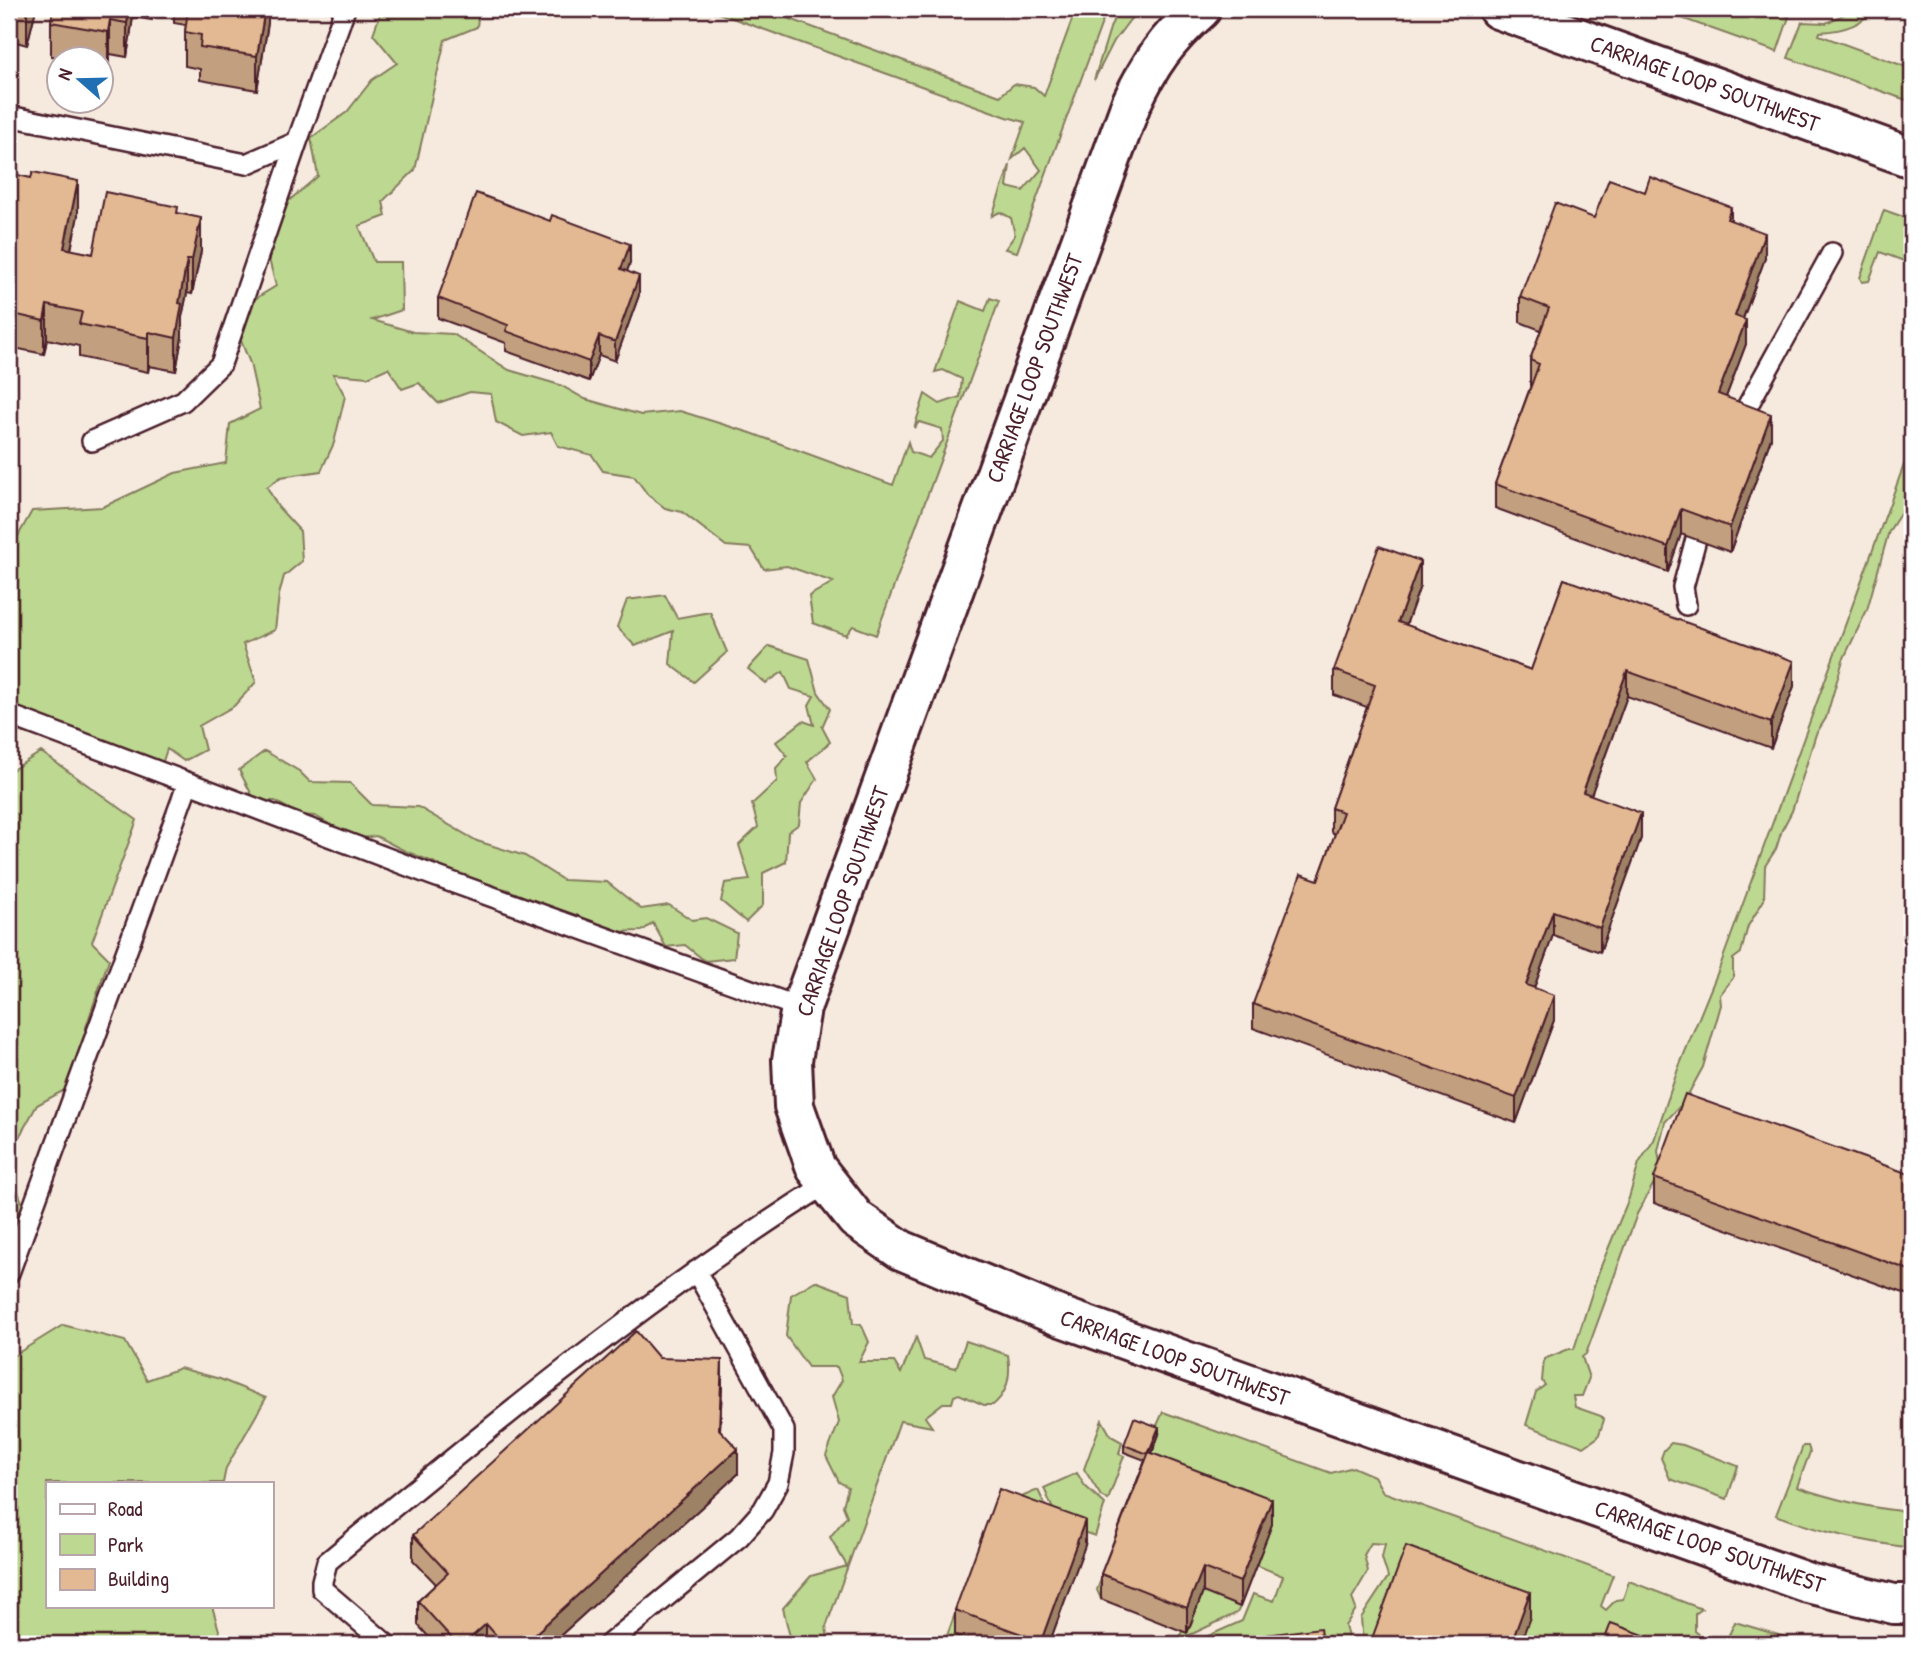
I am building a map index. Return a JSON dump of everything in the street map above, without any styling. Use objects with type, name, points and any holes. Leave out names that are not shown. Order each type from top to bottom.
[{"type":"street","name":"CARRIAGE LOOP SOUTHWEST","points":[[1201,9],[1163,47],[1131,104],[801,1009],[792,1060],[794,1106],[816,1168],[856,1219],[901,1250],[1059,1316],[1808,1583],[1894,1604],[1912,1604]]},
{"type":"street","name":"CARRIAGE LOOP SOUTHWEST","points":[[1498,9],[1912,158]]},
{"type":"lane","points":[[92,441],[183,401],[221,364],[345,9]]},
{"type":"lane","points":[[9,116],[246,164],[297,142]]},
{"type":"lane","points":[[1737,425],[1832,253]]},
{"type":"lane","points":[[1686,605],[1683,587],[1696,539]]},
{"type":"lane","points":[[9,715],[801,1009]]},
{"type":"lane","points":[[9,1273],[188,783]]},
{"type":"lane","points":[[386,1644],[323,1589],[322,1581],[327,1562],[624,1322],[696,1270],[828,1183]]},
{"type":"lane","points":[[609,1644],[739,1537],[763,1510],[778,1483],[784,1430],[696,1270]]},
{"type":"green space","points":[[382,9],[479,9],[477,27],[445,40],[415,170],[383,201],[386,216],[359,226],[374,262],[401,262],[402,310],[372,320],[413,332],[453,334],[509,370],[560,385],[585,399],[641,415],[680,411],[751,433],[893,485],[908,442],[911,452],[929,458],[943,441],[942,429],[919,422],[914,428],[925,394],[940,404],[960,397],[962,379],[943,370],[935,372],[960,301],[985,311],[990,298],[999,301],[876,635],[853,626],[846,635],[813,623],[809,596],[833,582],[787,566],[764,569],[751,548],[726,546],[682,512],[665,508],[648,495],[634,476],[603,471],[592,455],[558,446],[551,432],[523,436],[496,422],[491,394],[470,392],[438,403],[419,383],[402,389],[388,368],[368,377],[333,374],[345,396],[334,443],[321,471],[281,477],[267,487],[278,507],[300,531],[302,561],[284,576],[275,630],[243,644],[256,682],[234,706],[199,726],[205,750],[184,761],[167,749],[163,761],[144,773],[122,764],[116,744],[84,747],[65,726],[38,737],[9,729],[9,552],[32,511],[103,507],[175,473],[226,463],[230,424],[260,409],[250,363],[230,314],[276,286],[260,225],[318,176],[311,138],[347,112],[372,80],[397,63],[373,34]]},
{"type":"green space","points":[[707,9],[763,9],[1000,96],[1014,84],[1034,87],[1044,96],[1076,9],[1107,9],[1017,252],[1005,249],[1015,235],[1011,218],[1000,212],[992,216],[1010,165],[1007,187],[1023,191],[1041,170],[1025,148],[1012,159],[1025,122]]},
{"type":"green space","points":[[1119,9],[1138,9],[1114,41],[1094,80],[1111,25]]},
{"type":"green space","points":[[1656,9],[1753,9],[1768,14],[1766,9],[1776,9],[1789,17],[1777,52]]},
{"type":"green space","points":[[1855,9],[1872,10],[1855,24],[1820,32],[1819,35],[1912,69],[1912,102],[1788,58],[1802,22],[1826,23]]},
{"type":"green space","points":[[1884,210],[1912,220],[1912,264],[1880,252],[1869,281],[1862,282],[1860,278]]},
{"type":"green space","points":[[1912,443],[1912,464],[1906,478],[1902,511],[1889,531],[1867,610],[1843,660],[1826,718],[1816,734],[1792,811],[1776,849],[1765,866],[1764,900],[1748,926],[1741,953],[1733,959],[1733,978],[1720,995],[1721,1005],[1703,1067],[1684,1102],[1665,1122],[1658,1151],[1661,1170],[1637,1214],[1586,1354],[1582,1357],[1589,1378],[1582,1396],[1573,1396],[1575,1407],[1601,1416],[1604,1420],[1598,1437],[1584,1447],[1526,1425],[1536,1392],[1545,1385],[1542,1381],[1544,1359],[1574,1349],[1599,1271],[1629,1198],[1639,1163],[1654,1140],[1678,1069],[1719,969]]},
{"type":"green space","points":[[665,595],[677,618],[710,612],[727,652],[694,682],[670,664],[673,631],[635,646],[617,627],[627,600]]},
{"type":"green space","points":[[769,646],[809,659],[818,692],[830,709],[822,727],[830,742],[807,762],[817,779],[801,803],[799,824],[788,832],[786,862],[763,873],[763,905],[746,922],[721,901],[725,883],[750,880],[739,845],[758,827],[752,804],[777,781],[776,768],[787,756],[776,742],[803,721],[814,725],[809,705],[814,696],[791,689],[783,672],[766,683],[748,669]]},
{"type":"green space","points":[[265,751],[299,771],[310,782],[350,783],[372,805],[418,807],[477,841],[525,856],[563,880],[607,882],[641,909],[669,905],[692,920],[706,918],[737,933],[734,958],[705,961],[685,945],[666,947],[653,923],[642,931],[608,932],[583,918],[542,905],[506,889],[466,882],[433,862],[376,836],[356,839],[315,816],[300,815],[275,801],[255,801],[239,770]]},
{"type":"green space","points":[[41,752],[137,820],[92,942],[109,959],[85,1030],[92,1075],[37,1105],[9,1155],[9,772]]},
{"type":"green space","points":[[9,1166],[26,1214],[9,1241]]},
{"type":"green space","points":[[815,1281],[850,1294],[853,1324],[861,1324],[869,1342],[859,1362],[894,1362],[901,1373],[916,1337],[924,1360],[956,1368],[966,1341],[1008,1355],[1009,1369],[1005,1389],[993,1405],[984,1405],[959,1394],[954,1396],[952,1403],[943,1403],[925,1417],[932,1427],[900,1421],[826,1627],[829,1644],[789,1644],[791,1641],[783,1608],[811,1576],[847,1566],[830,1537],[847,1516],[843,1506],[848,1487],[839,1482],[826,1456],[839,1422],[832,1397],[842,1380],[837,1367],[808,1367],[786,1336],[791,1295]]},
{"type":"green space","points":[[63,1325],[125,1341],[147,1380],[180,1368],[220,1379],[266,1398],[226,1468],[223,1482],[46,1482],[46,1608],[213,1608],[220,1634],[213,1644],[9,1644],[9,1475],[17,1473],[9,1416],[13,1356]]},
{"type":"green space","points":[[1163,1412],[1331,1473],[1353,1467],[1374,1476],[1383,1492],[1613,1575],[1601,1606],[1606,1610],[1616,1600],[1623,1599],[1629,1581],[1702,1609],[1695,1614],[1695,1631],[1711,1644],[1520,1644],[1529,1616],[1379,1644],[1363,1644],[1361,1618],[1388,1577],[1382,1558],[1385,1544],[1371,1543],[1364,1555],[1368,1571],[1352,1598],[1356,1609],[1345,1626],[1350,1644],[1190,1644],[1242,1621],[1253,1594],[1274,1601],[1283,1576],[1256,1565],[1149,1477],[1101,1599],[1097,1590],[1145,1460],[1149,1461],[1159,1434],[1154,1432]]},
{"type":"green space","points":[[1102,1420],[1111,1436],[1122,1442],[1119,1454],[1124,1456],[1108,1500],[1101,1496],[1084,1469]]},
{"type":"green space","points":[[1671,1443],[1738,1466],[1727,1499],[1670,1479],[1661,1458]]},
{"type":"green space","points":[[1803,1446],[1808,1446],[1810,1452],[1797,1487],[1854,1503],[1912,1512],[1912,1548],[1843,1536],[1776,1515]]},
{"type":"green space","points":[[1077,1473],[1085,1486],[1105,1504],[1095,1536],[1059,1524],[1044,1488]]},
{"type":"green space","points":[[1038,1490],[1054,1524],[955,1634],[981,1644],[944,1644],[993,1509]]},
{"type":"green space","points":[[1203,1592],[1240,1607],[1237,1613],[1179,1640],[1182,1631],[1188,1632]]},
{"type":"green space","points":[[1735,1622],[1813,1644],[1711,1644],[1727,1639]]},
{"type":"building","points":[[53,9],[130,9],[127,23],[110,20],[108,32],[51,22]]},
{"type":"building","points":[[188,9],[265,9],[257,56],[200,47],[201,35],[185,32]]},
{"type":"building","points":[[33,172],[78,181],[64,248],[93,254],[105,192],[178,207],[177,213],[201,218],[192,260],[187,260],[176,338],[149,332],[148,338],[79,324],[82,312],[47,305],[44,321],[9,313],[9,173],[31,178]]},
{"type":"building","points":[[1650,177],[1731,207],[1727,219],[1765,233],[1735,316],[1746,320],[1718,394],[1771,414],[1730,527],[1681,509],[1668,547],[1495,484],[1539,364],[1530,360],[1549,308],[1520,297],[1555,203],[1594,218],[1609,179],[1645,192]]},
{"type":"building","points":[[476,193],[550,221],[552,215],[630,244],[621,269],[639,276],[615,342],[599,336],[589,362],[506,331],[508,325],[438,298]]},
{"type":"building","points":[[1379,546],[1420,561],[1398,622],[1531,670],[1564,579],[1794,661],[1771,723],[1627,671],[1583,792],[1641,813],[1600,928],[1553,911],[1526,985],[1554,995],[1516,1098],[1253,1004],[1301,874],[1318,880],[1343,812],[1331,808],[1375,685],[1334,670]]},
{"type":"building","points":[[1685,1094],[1912,1175],[1912,1271],[1654,1178]]},
{"type":"building","points":[[636,1331],[659,1358],[722,1360],[719,1429],[738,1449],[524,1644],[504,1644],[486,1624],[464,1644],[457,1644],[418,1601],[448,1573],[413,1535]]},
{"type":"building","points":[[1134,1418],[1159,1427],[1148,1454],[1124,1445]]},
{"type":"building","points":[[1149,1452],[1272,1499],[1240,1582],[1203,1568],[1187,1608],[1101,1574]]},
{"type":"building","points":[[999,1489],[1085,1520],[1041,1641],[955,1610]]},
{"type":"building","points":[[1406,1546],[1530,1592],[1511,1644],[1370,1644]]},
{"type":"building","points":[[1611,1623],[1668,1644],[1603,1644]]},
{"type":"building","points":[[1320,1628],[1322,1644],[1195,1644]]}]
